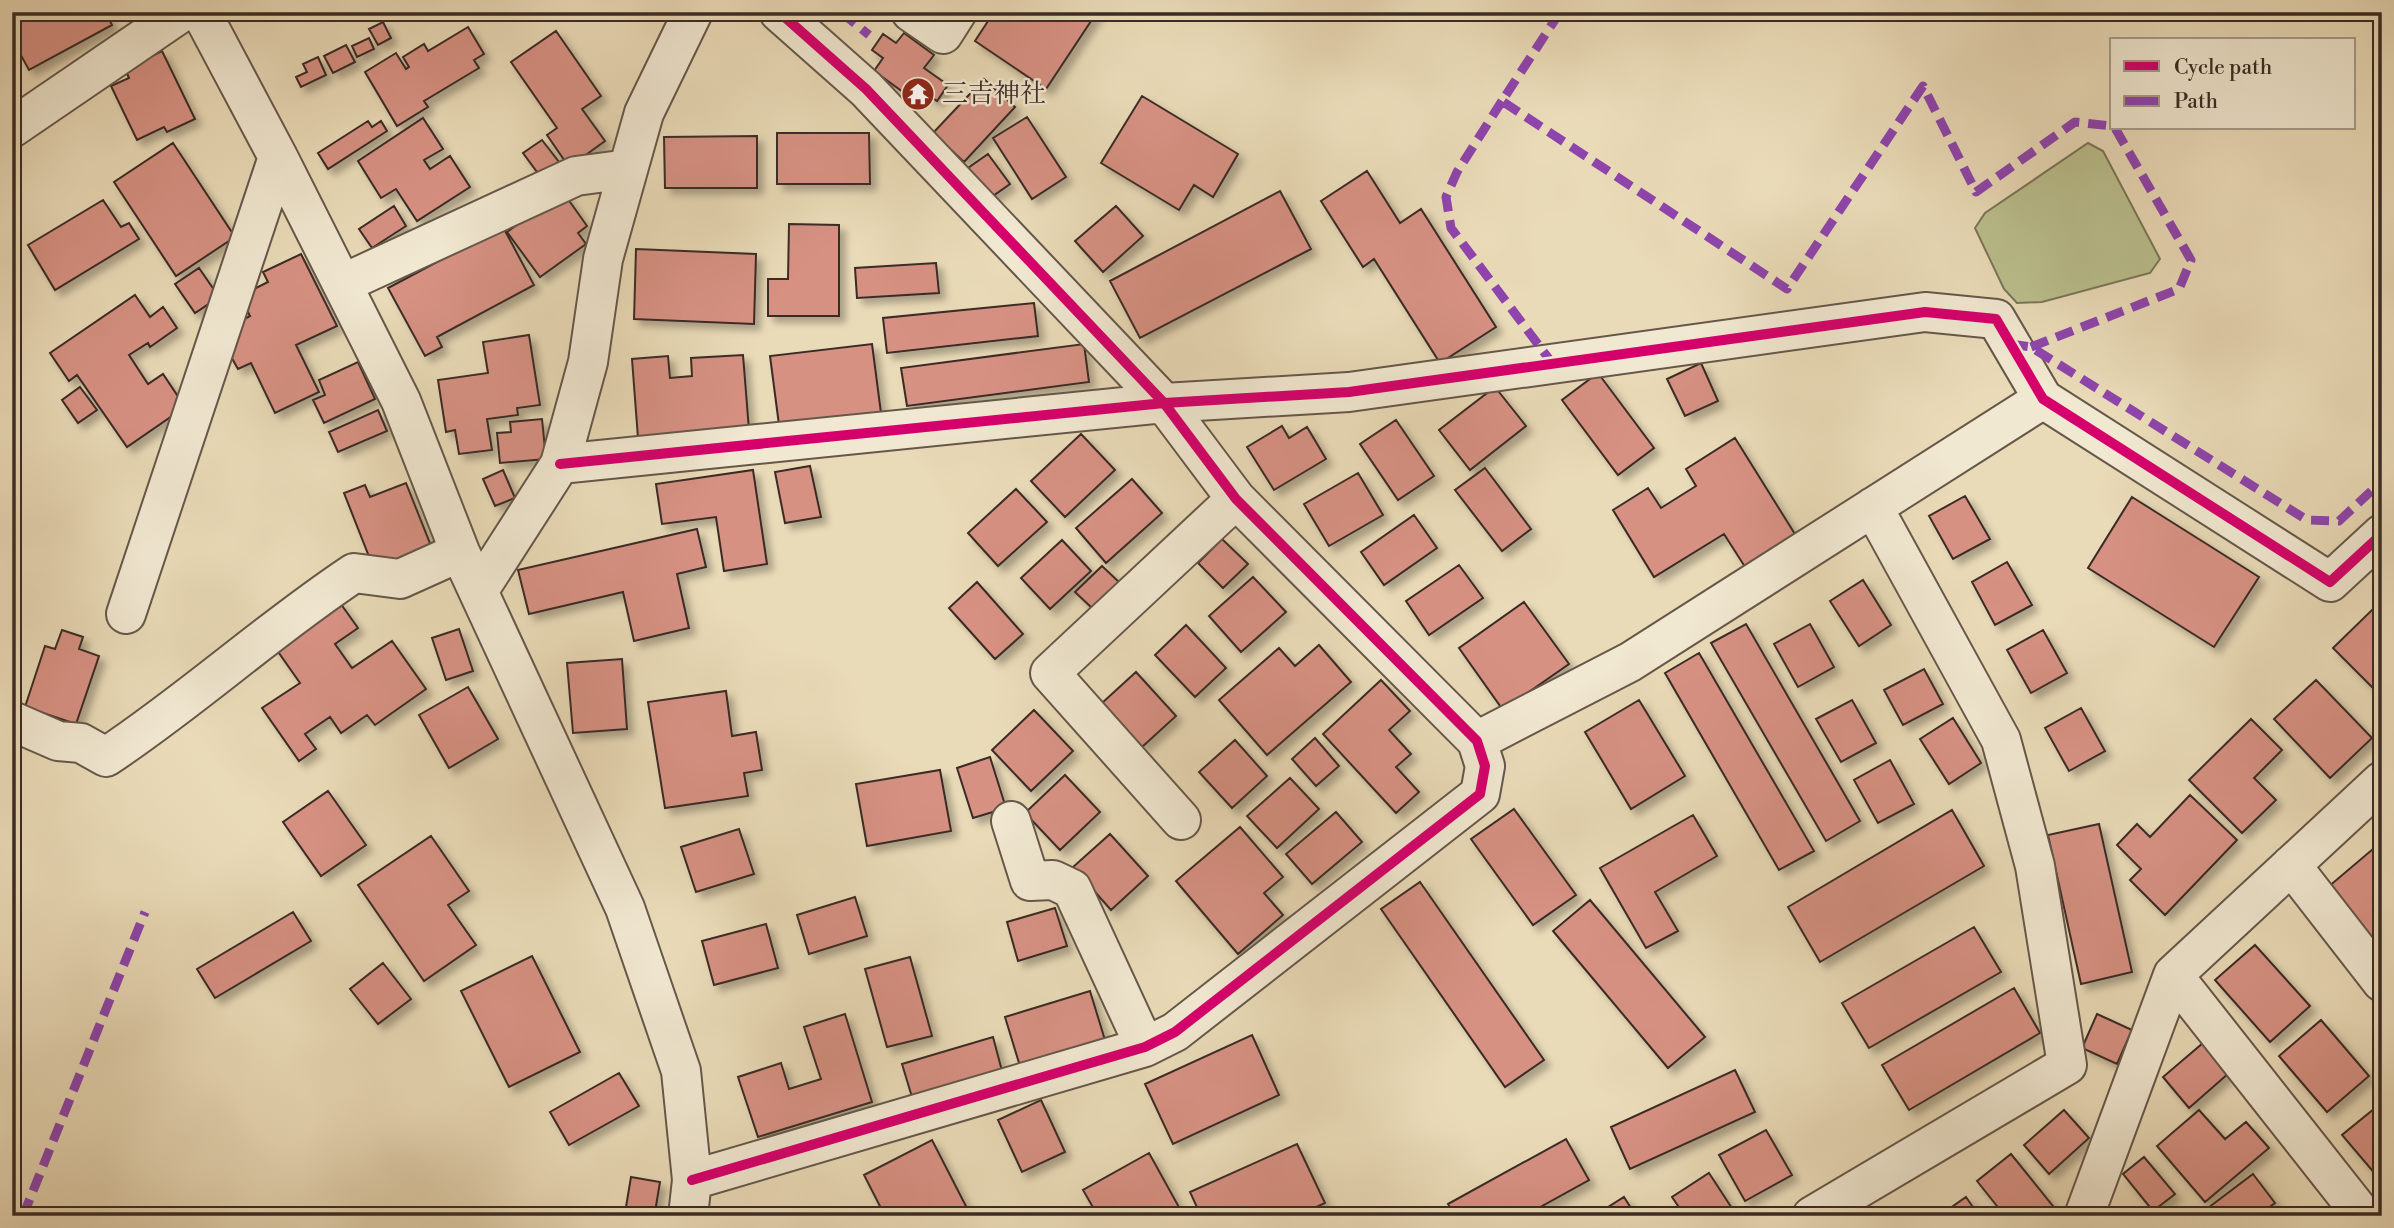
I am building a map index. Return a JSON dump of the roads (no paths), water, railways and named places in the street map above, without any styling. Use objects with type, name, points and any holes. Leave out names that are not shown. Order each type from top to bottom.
[{"type":"street","points":[[12,128],[182,12]]},
{"type":"street","points":[[201,12],[278,157],[401,401],[460,552],[625,908],[681,1070],[690,1198],[1145,1048],[1175,1032],[1480,794],[1485,766],[1476,741],[1236,499],[1164,403],[866,89],[779,12]]},
{"type":"street","points":[[479,590],[560,464],[588,362],[603,259],[644,113],[693,12]]},
{"type":"street","points":[[911,12],[943,34],[957,12]]},
{"type":"street","points":[[126,614],[278,157]]},
{"type":"street","points":[[342,284],[576,176],[628,169]]},
{"type":"street","points":[[560,464],[1164,403],[1349,392],[1926,312],[1996,319],[2043,399],[2330,582],[2382,534]]},
{"type":"street","points":[[1476,741],[1630,662],[2043,399]]},
{"type":"street","points":[[1181,820],[1050,673],[1236,499]]},
{"type":"street","points":[[1812,1216],[2067,1065],[2035,866],[2001,740],[1873,507]]},
{"type":"street","points":[[12,722],[58,741],[81,743],[106,757],[170,714],[251,647],[354,573],[400,579],[460,552]]},
{"type":"street","points":[[2084,1216],[2174,975],[2382,781]]},
{"type":"street","points":[[1011,821],[1030,881],[1053,880],[1072,888],[1145,1048]]},
{"type":"street","points":[[2291,865],[2382,982]]},
{"type":"street","points":[[2174,975],[2363,1216]]},
{"type":"place","name":"三吉神社","points":[[918,94]]}]
